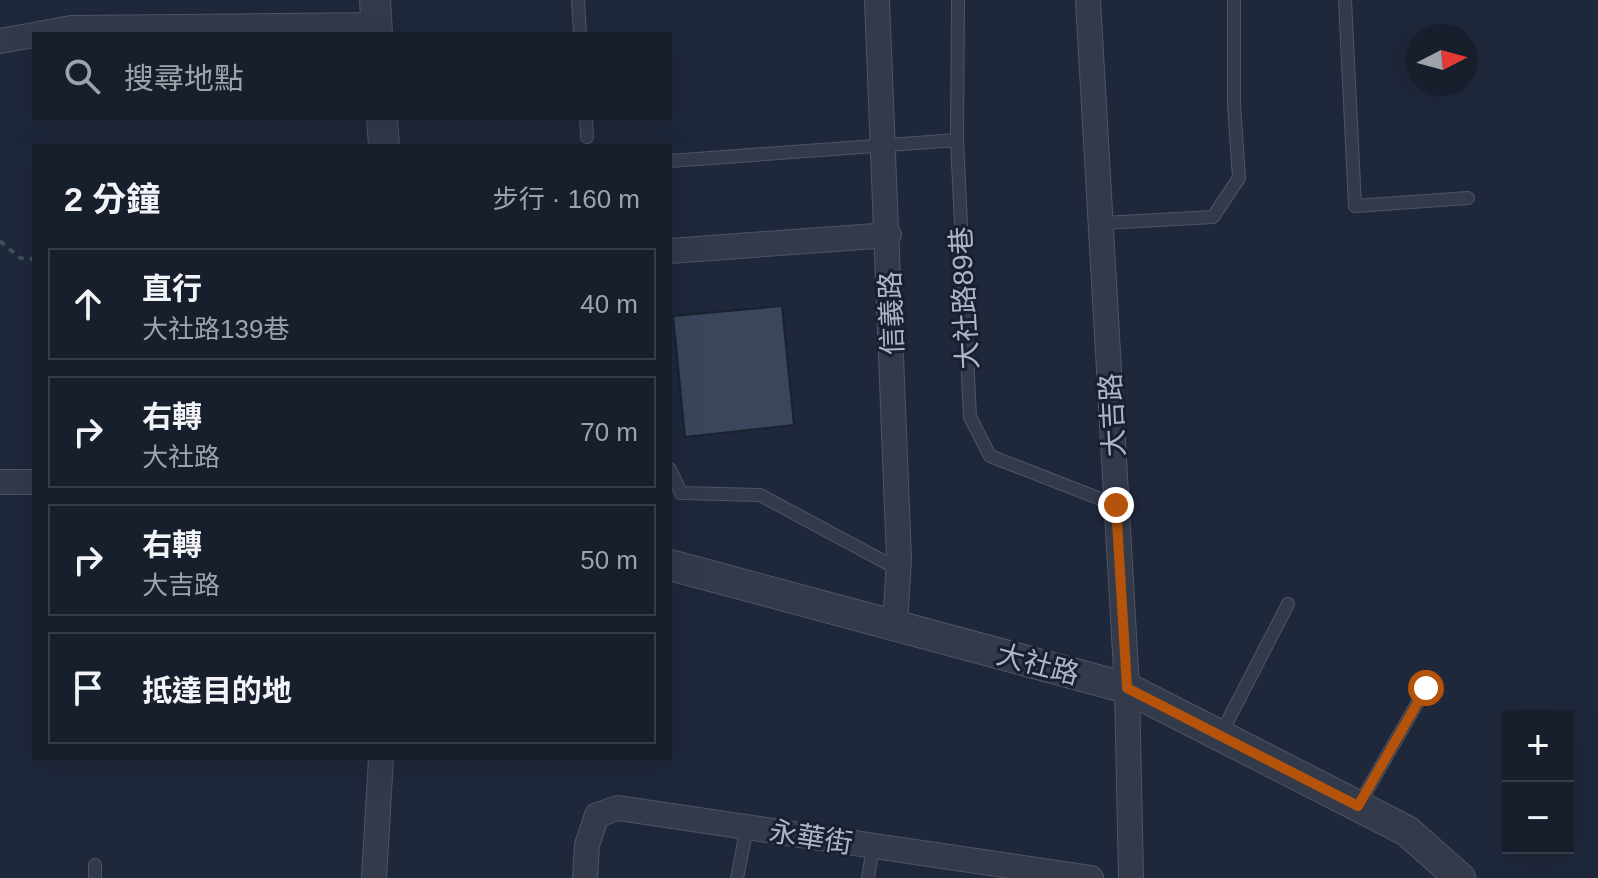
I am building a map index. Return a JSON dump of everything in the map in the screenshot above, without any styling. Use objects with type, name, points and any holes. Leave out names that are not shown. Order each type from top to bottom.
[{"type":"street","name":"信義路","points":[[877,0],[889,235],[898,569],[895,625]]},
{"type":"street","name":"大吉路","points":[[1088,0],[1127,688],[1131,878]]},
{"type":"street","points":[[48,32],[71,28],[376,20]]},
{"type":"street","points":[[0,41],[32,35]]},
{"type":"street","points":[[382,120],[384,144]]},
{"type":"street","points":[[672,251],[889,235]]},
{"type":"street","points":[[0,482],[32,482]]},
{"type":"street","name":"大社路","points":[[672,566],[1127,688],[1407,831],[1460,878]]},
{"type":"street","points":[[374,878],[381,760]]},
{"type":"street","name":"永華街","points":[[585,878],[587,845],[597,815],[618,808],[1091,878]]},
{"type":"lane","points":[[578,0],[580,32]]},
{"type":"lane","name":"大社路89巷","points":[[958,0],[957,140],[970,417],[990,456],[1116,505]]},
{"type":"lane","points":[[1102,223],[1213,217],[1239,178],[1234,105],[1234,0]]},
{"type":"lane","points":[[1345,0],[1355,206],[1468,198]]},
{"type":"lane","points":[[586,120],[587,137]]},
{"type":"lane","points":[[672,161],[957,140]]},
{"type":"lane","points":[[672,473],[681,493],[760,495],[898,569]]},
{"type":"lane","points":[[1220,736],[1288,604]]},
{"type":"lane","points":[[1358,806],[1426,688]]},
{"type":"lane","points":[[737,878],[747,827]]},
{"type":"lane","points":[[868,878],[873,846]]},
{"type":"path","points":[[0,241],[20,258],[32,259]]},
{"type":"building","points":[[782,306],[794,425],[685,437],[673,316]]},
{"type":"route","points":[[1116,505],[1127,688],[1358,806],[1426,688]]}]
